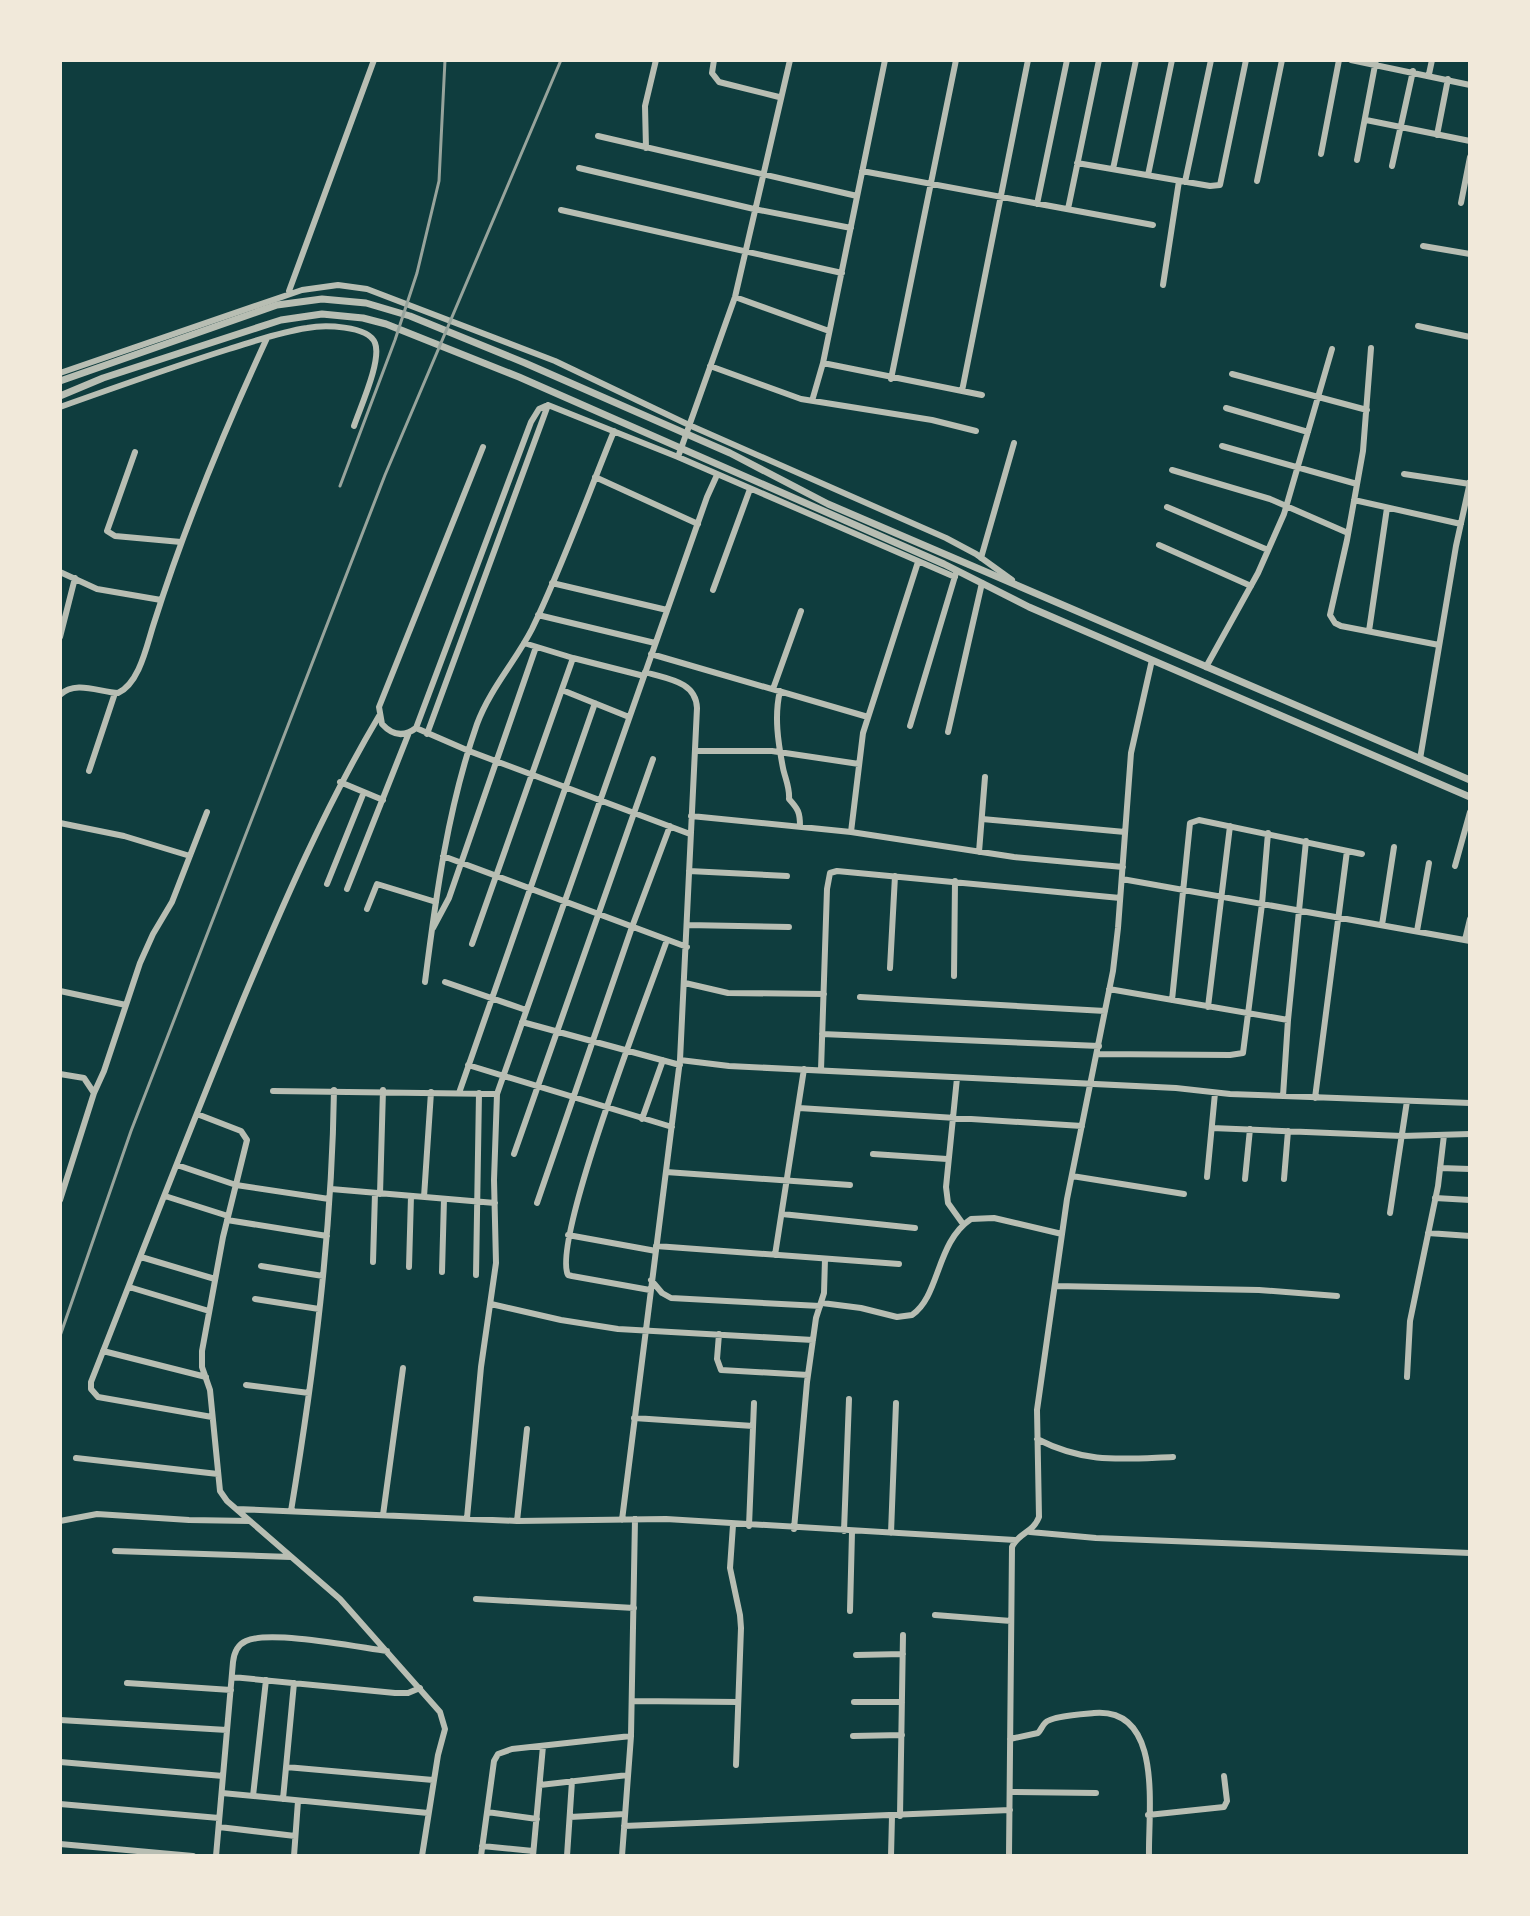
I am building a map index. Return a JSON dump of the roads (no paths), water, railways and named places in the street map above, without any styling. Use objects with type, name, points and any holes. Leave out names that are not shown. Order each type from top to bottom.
[{"type":"street","points":[[289,291],[374,60]]},
{"type":"street","points":[[646,148],[645,106],[656,60]]},
{"type":"street","points":[[714,60],[712,73],[719,82],[779,97]]},
{"type":"street","points":[[678,457],[735,297],[790,60]]},
{"type":"street","points":[[812,401],[823,363],[885,60]]},
{"type":"street","points":[[891,379],[956,60]]},
{"type":"street","points":[[962,391],[1028,60]]},
{"type":"street","points":[[1037,204],[1067,60]]},
{"type":"street","points":[[1068,209],[1099,60]]},
{"type":"street","points":[[1113,169],[1136,60]]},
{"type":"street","points":[[1148,175],[1172,60]]},
{"type":"street","points":[[1163,285],[1182,181],[1211,60]]},
{"type":"street","points":[[1077,163],[1216,187],[1222,183],[1246,60]]},
{"type":"street","points":[[1257,181],[1282,60]]},
{"type":"street","points":[[1321,154],[1339,60]]},
{"type":"street","points":[[1355,60],[1470,85]]},
{"type":"street","points":[[1429,74],[1432,60]]},
{"type":"street","points":[[1357,160],[1375,62]]},
{"type":"street","points":[[1392,166],[1413,71]]},
{"type":"street","points":[[1437,135],[1448,79]]},
{"type":"street","points":[[1366,120],[1470,141]]},
{"type":"street","points":[[598,136],[857,196]]},
{"type":"street","points":[[1461,203],[1470,157]]},
{"type":"street","points":[[579,168],[851,228]]},
{"type":"street","points":[[862,171],[1153,225]]},
{"type":"street","points":[[561,210],[842,273]]},
{"type":"street","points":[[1423,246],[1470,254]]},
{"type":"street","points":[[60,373],[302,290],[338,285],[367,289],[555,361],[689,425],[946,538],[1021,587]]},
{"type":"street","points":[[735,297],[829,331]]},
{"type":"street","points":[[60,381],[277,305],[322,299],[366,303],[410,316],[525,363],[730,453],[828,504],[1470,780]]},
{"type":"street","points":[[60,396],[103,378],[281,320],[322,314],[363,318],[405,330],[519,377],[956,574]]},
{"type":"street","points":[[60,407],[267,338],[325,326],[364,333],[371,337],[377,353],[354,426]]},
{"type":"street","points":[[1418,326],[1470,337]]},
{"type":"street","points":[[61,692],[75,687],[115,693],[123,691],[128,685],[142,660],[181,542],[222,435],[267,338]]},
{"type":"street","points":[[1371,348],[1357,484],[1331,620],[1341,626],[1439,645]]},
{"type":"street","points":[[1206,667],[1251,586],[1287,506],[1332,349]]},
{"type":"street","points":[[823,363],[982,395]]},
{"type":"street","points":[[710,366],[812,401],[922,418],[976,431]]},
{"type":"street","points":[[1232,374],[1367,410]]},
{"type":"street","points":[[427,734],[548,405]]},
{"type":"street","points":[[347,889],[408,735],[416,728],[531,422],[539,409],[548,405],[678,457],[918,562],[982,583],[1029,607],[1470,797]]},
{"type":"street","points":[[1226,408],[1308,432]]},
{"type":"street","points":[[425,982],[443,856],[469,751],[484,706],[538,615],[614,431]]},
{"type":"street","points":[[981,558],[1014,443]]},
{"type":"street","points":[[1222,446],[1357,484]]},
{"type":"street","points":[[212,1417],[98,1397],[91,1389],[91,1382],[269,939],[340,782],[379,716],[379,707],[483,447]]},
{"type":"street","points":[[135,452],[107,531],[115,536],[181,542]]},
{"type":"street","points":[[1172,470],[1287,506],[1348,533]]},
{"type":"street","points":[[1404,474],[1470,484],[1420,759]]},
{"type":"street","points":[[467,1518],[481,1367],[496,1263],[497,1094],[717,475]]},
{"type":"street","points":[[595,477],[698,524]]},
{"type":"street","points":[[713,590],[750,489]]},
{"type":"street","points":[[1354,500],[1461,524]]},
{"type":"street","points":[[1167,507],[1268,550]]},
{"type":"street","points":[[1369,631],[1387,508]]},
{"type":"street","points":[[1159,545],[1251,586]]},
{"type":"street","points":[[851,832],[868,717],[918,562]]},
{"type":"street","points":[[60,572],[97,589],[161,600]]},
{"type":"street","points":[[910,726],[956,574]]},
{"type":"street","points":[[60,637],[75,578]]},
{"type":"street","points":[[552,583],[667,610]]},
{"type":"street","points":[[948,732],[982,583]]},
{"type":"street","points":[[800,826],[800,812],[789,799],[775,716],[777,690],[801,611]]},
{"type":"street","points":[[538,615],[655,643]]},
{"type":"street","points":[[524,643],[684,685],[695,695],[697,708],[680,1062],[622,1520]]},
{"type":"street","points":[[432,930],[443,914],[536,647]]},
{"type":"street","points":[[651,654],[868,717]]},
{"type":"street","points":[[472,944],[573,658]]},
{"type":"street","points":[[237,1509],[517,1521],[635,1519],[1015,1540],[1030,1532],[1036,1526],[1040,1509],[1037,1410],[1062,1234],[1109,989],[1122,879],[1131,753],[1152,660]]},
{"type":"street","points":[[562,690],[629,717]]},
{"type":"street","points":[[89,771],[115,693]]},
{"type":"street","points":[[459,1093],[595,703]]},
{"type":"street","points":[[379,716],[388,730],[398,735],[408,735]]},
{"type":"street","points":[[416,728],[690,834]]},
{"type":"street","points":[[695,751],[780,752],[859,764]]},
{"type":"street","points":[[514,1154],[653,759]]},
{"type":"street","points":[[979,852],[985,777]]},
{"type":"street","points":[[340,782],[383,800]]},
{"type":"street","points":[[327,884],[364,792]]},
{"type":"street","points":[[60,1200],[126,1005],[153,934],[172,902],[207,812]]},
{"type":"street","points":[[1455,866],[1470,812]]},
{"type":"street","points":[[691,816],[851,832],[979,852],[1123,867]]},
{"type":"street","points":[[982,819],[1125,832]]},
{"type":"street","points":[[1172,1000],[1190,823],[1199,820],[1362,854]]},
{"type":"street","points":[[60,823],[124,836],[190,856]]},
{"type":"street","points":[[537,1203],[670,826]]},
{"type":"street","points":[[1208,1007],[1230,826]]},
{"type":"street","points":[[822,1034],[1238,1055],[1245,1048],[1268,833]]},
{"type":"street","points":[[1283,1096],[1306,841]]},
{"type":"street","points":[[1382,925],[1394,847]]},
{"type":"street","points":[[1315,1098],[1347,851]]},
{"type":"street","points":[[443,856],[687,947]]},
{"type":"street","points":[[1417,931],[1429,863]]},
{"type":"street","points":[[689,871],[787,876]]},
{"type":"street","points":[[821,1070],[830,873],[837,871],[955,881],[1120,898]]},
{"type":"street","points":[[890,968],[895,876]]},
{"type":"street","points":[[1122,879],[1468,940],[1470,919]]},
{"type":"street","points":[[954,976],[955,881]]},
{"type":"street","points":[[367,909],[377,884],[436,902]]},
{"type":"street","points":[[687,925],[789,927]]},
{"type":"street","points":[[650,1290],[585,1280],[568,1275],[565,1267],[568,1235],[580,1189],[667,940]]},
{"type":"street","points":[[445,982],[526,1010]]},
{"type":"street","points":[[685,983],[728,993],[824,994]]},
{"type":"street","points":[[1109,989],[1288,1020]]},
{"type":"street","points":[[60,991],[126,1005]]},
{"type":"street","points":[[860,997],[1105,1011]]},
{"type":"street","points":[[522,1022],[680,1062],[1176,1088],[1215,1093],[1470,1103]]},
{"type":"street","points":[[642,1119],[663,1060]]},
{"type":"street","points":[[468,1065],[672,1127]]},
{"type":"street","points":[[775,1255],[804,1069]]},
{"type":"street","points":[[60,1074],[84,1078],[94,1093]]},
{"type":"street","points":[[957,1078],[946,1187],[948,1203],[963,1224]]},
{"type":"street","points":[[291,1511],[323,1276],[331,1189],[334,1090]]},
{"type":"street","points":[[273,1091],[383,1090],[497,1094]]},
{"type":"street","points":[[373,1262],[383,1090]]},
{"type":"street","points":[[424,1197],[431,1092]]},
{"type":"street","points":[[476,1275],[479,1093]]},
{"type":"street","points":[[1207,1177],[1215,1093]]},
{"type":"street","points":[[1390,1213],[1407,1101]]},
{"type":"street","points":[[799,1108],[1082,1126]]},
{"type":"street","points":[[197,1114],[245,1134],[247,1144],[215,1279],[201,1360],[212,1417],[220,1491],[340,1599],[420,1688],[444,1721],[422,1856]]},
{"type":"street","points":[[1212,1128],[1402,1136],[1470,1134]]},
{"type":"street","points":[[1245,1179],[1250,1129]]},
{"type":"street","points":[[1284,1179],[1288,1131]]},
{"type":"street","points":[[1407,1377],[1410,1321],[1435,1198],[1444,1135]]},
{"type":"street","points":[[873,1154],[947,1159]]},
{"type":"street","points":[[177,1165],[236,1185],[329,1199]]},
{"type":"street","points":[[1440,1168],[1470,1169]]},
{"type":"street","points":[[666,1172],[850,1185]]},
{"type":"street","points":[[1072,1176],[1184,1194]]},
{"type":"street","points":[[331,1189],[495,1203]]},
{"type":"street","points":[[165,1196],[228,1218],[327,1236]]},
{"type":"street","points":[[409,1267],[411,1196]]},
{"type":"street","points":[[1435,1198],[1470,1200]]},
{"type":"street","points":[[442,1272],[444,1199]]},
{"type":"street","points":[[782,1214],[915,1228]]},
{"type":"street","points":[[651,1280],[671,1298],[861,1308],[897,1317],[912,1315],[924,1302],[953,1235],[971,1219],[994,1218],[1062,1234]]},
{"type":"street","points":[[1428,1233],[1470,1236]]},
{"type":"street","points":[[568,1235],[656,1248],[899,1264]]},
{"type":"street","points":[[141,1257],[215,1279]]},
{"type":"street","points":[[794,1529],[808,1375],[821,1305],[825,1259]]},
{"type":"street","points":[[261,1266],[323,1276]]},
{"type":"street","points":[[1055,1286],[1259,1290],[1337,1296]]},
{"type":"street","points":[[129,1287],[209,1311]]},
{"type":"street","points":[[255,1299],[319,1309]]},
{"type":"street","points":[[491,1304],[572,1322],[645,1331],[813,1340]]},
{"type":"street","points":[[719,1334],[717,1359],[721,1370],[808,1375]]},
{"type":"street","points":[[103,1351],[206,1377]]},
{"type":"street","points":[[383,1515],[403,1368]]},
{"type":"street","points":[[246,1385],[309,1393]]},
{"type":"street","points":[[844,1531],[849,1399]]},
{"type":"street","points":[[749,1526],[754,1403]]},
{"type":"street","points":[[891,1533],[896,1403]]},
{"type":"street","points":[[634,1418],[753,1426]]},
{"type":"street","points":[[517,1521],[527,1429]]},
{"type":"street","points":[[1037,1439],[1069,1454],[1087,1457],[1173,1457]]},
{"type":"street","points":[[76,1458],[218,1474]]},
{"type":"street","points":[[60,1521],[97,1514],[250,1521]]},
{"type":"street","points":[[622,1856],[631,1736],[635,1519]]},
{"type":"street","points":[[733,1525],[730,1568],[740,1615],[736,1765]]},
{"type":"street","points":[[850,1611],[852,1532]]},
{"type":"street","points":[[1030,1532],[1096,1538],[1470,1553]]},
{"type":"street","points":[[1009,1856],[1011,1551],[1015,1540]]},
{"type":"street","points":[[115,1551],[293,1557]]},
{"type":"street","points":[[476,1599],[634,1608]]},
{"type":"street","points":[[935,1615],[1011,1621]]},
{"type":"street","points":[[900,1816],[903,1635]]},
{"type":"street","points":[[216,1856],[234,1653],[244,1641],[276,1638],[387,1651]]},
{"type":"street","points":[[856,1655],[903,1654]]},
{"type":"street","points":[[232,1677],[395,1693],[408,1693],[420,1688]]},
{"type":"street","points":[[253,1796],[266,1680]]},
{"type":"street","points":[[127,1683],[231,1690]]},
{"type":"street","points":[[283,1799],[294,1683]]},
{"type":"street","points":[[632,1701],[738,1702]]},
{"type":"street","points":[[854,1702],[902,1702]]},
{"type":"street","points":[[1010,1739],[1038,1733],[1044,1723],[1052,1719],[1106,1712],[1122,1718],[1133,1727],[1148,1762],[1149,1856]]},
{"type":"street","points":[[60,1720],[227,1730]]},
{"type":"street","points":[[853,1736],[902,1735]]},
{"type":"street","points":[[481,1856],[496,1757],[507,1750],[631,1736]]},
{"type":"street","points":[[482,1846],[533,1854],[543,1746]]},
{"type":"street","points":[[60,1762],[223,1776]]},
{"type":"street","points":[[286,1767],[433,1780]]},
{"type":"street","points":[[540,1785],[628,1775]]},
{"type":"street","points":[[1148,1815],[1224,1807],[1227,1801],[1224,1776]]},
{"type":"street","points":[[567,1856],[572,1781]]},
{"type":"street","points":[[1010,1792],[1096,1793]]},
{"type":"street","points":[[222,1793],[428,1813]]},
{"type":"street","points":[[294,1856],[298,1801]]},
{"type":"street","points":[[60,1804],[219,1818]]},
{"type":"street","points":[[624,1826],[1010,1810]]},
{"type":"street","points":[[487,1812],[537,1819]]},
{"type":"street","points":[[570,1817],[625,1814]]},
{"type":"street","points":[[891,1856],[892,1816]]},
{"type":"street","points":[[219,1827],[295,1836]]},
{"type":"street","points":[[60,1844],[193,1856]]},
{"type":"railway","points":[[340,486],[417,273],[439,181],[445,60]]},
{"type":"railway","points":[[60,1336],[131,1131],[385,475],[561,60]]}]
